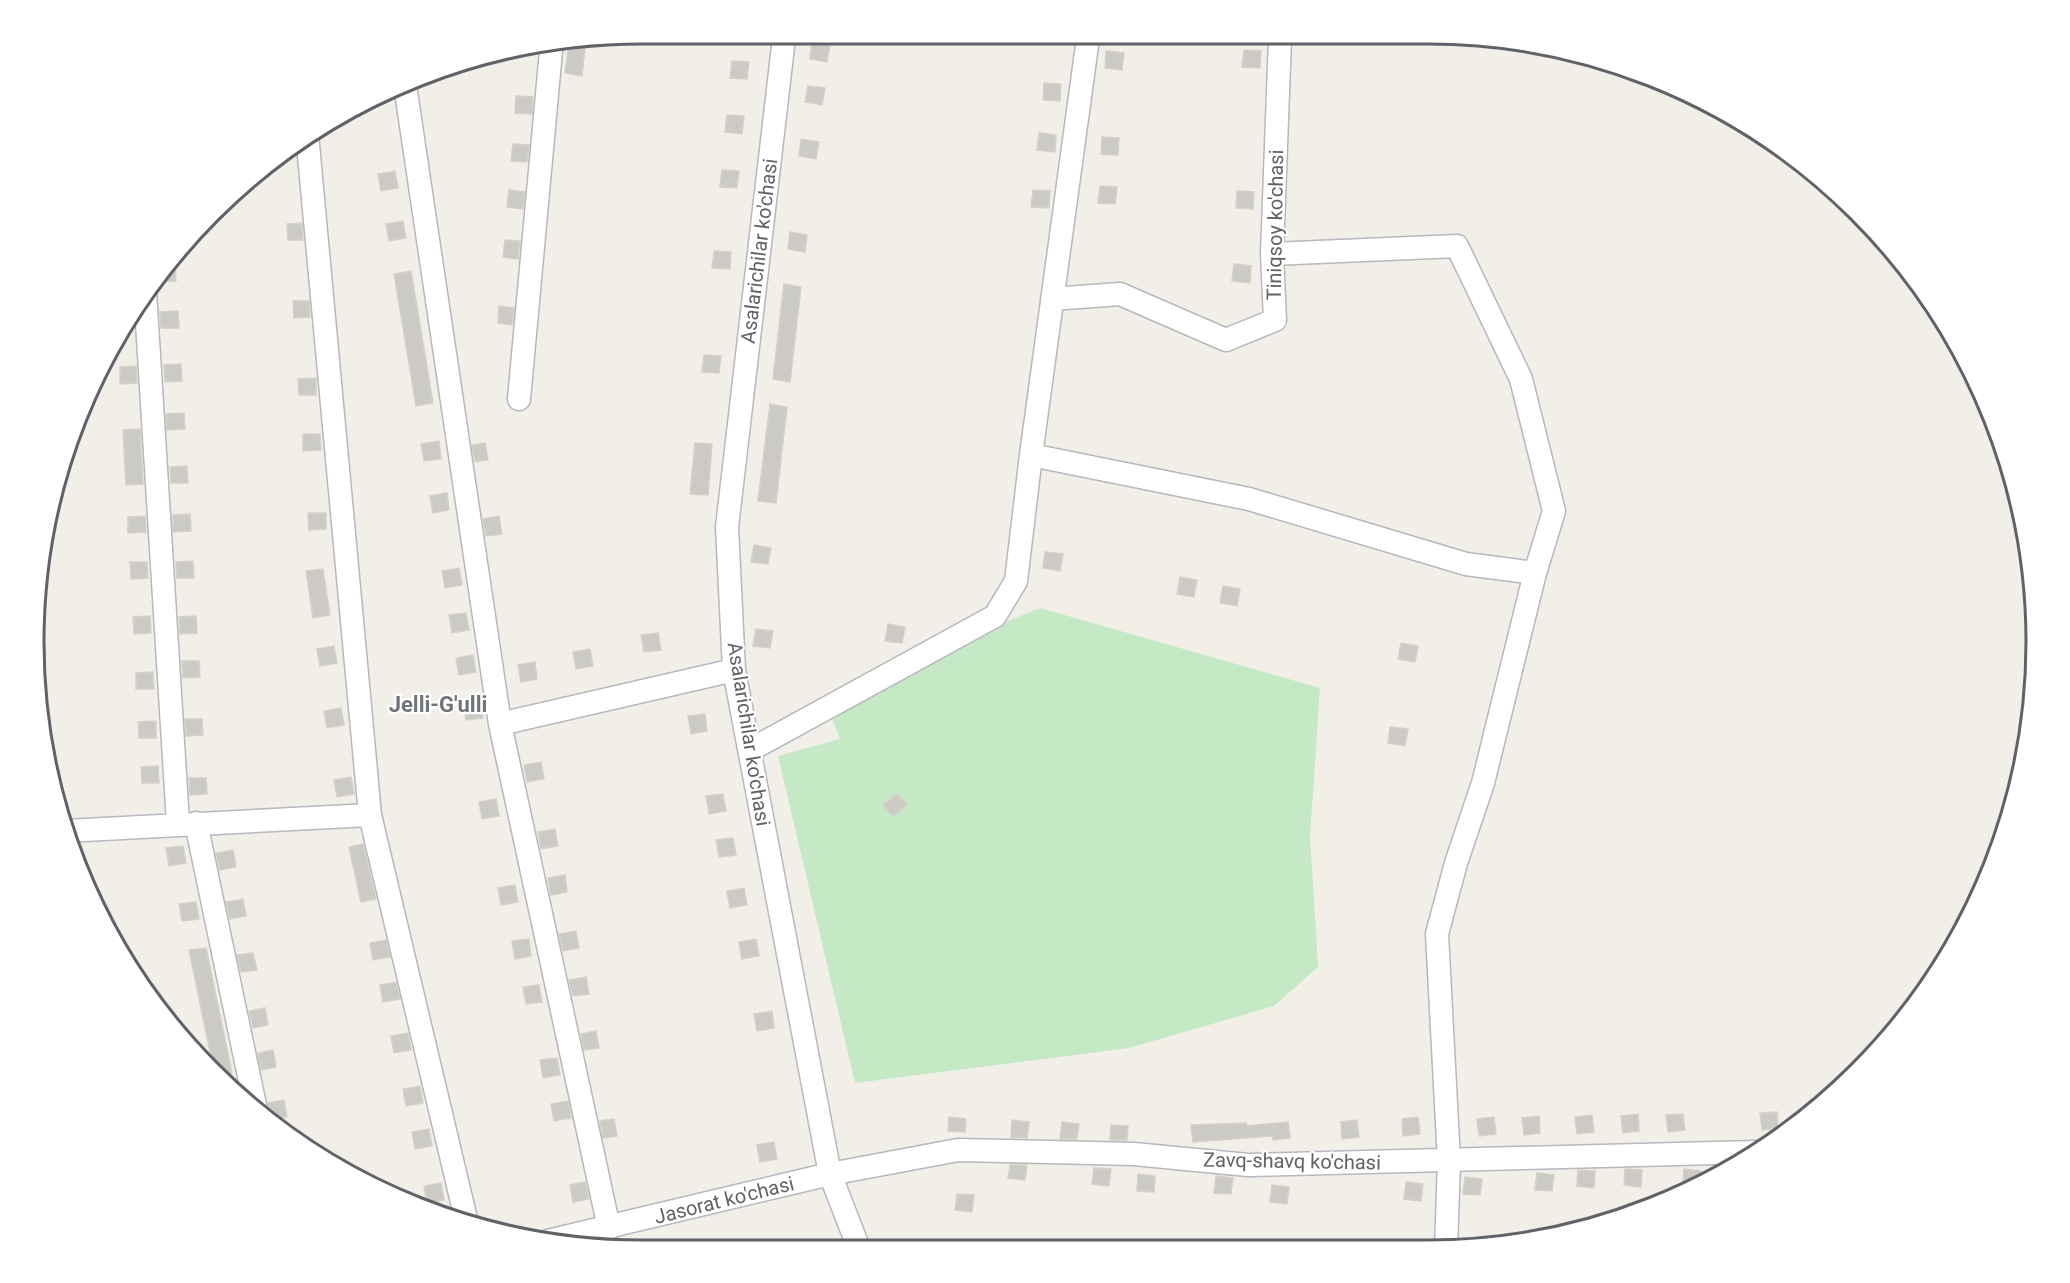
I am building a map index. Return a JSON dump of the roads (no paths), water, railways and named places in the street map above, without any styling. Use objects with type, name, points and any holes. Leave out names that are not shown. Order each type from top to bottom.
[{"type":"street","name":"Asalarichilar ko'chasi","points":[[783,44],[727,527],[734,670],[830,1174],[856,1240]]},
{"type":"street","points":[[750,750],[995,616],[1016,581],[1030,455],[1087,44]]},
{"type":"street","name":"Tiniqsoy ko'chasi","points":[[1052,299],[1120,294],[1226,340],[1275,320],[1272,254],[1280,44]]},
{"type":"street","points":[[519,399],[551,51]]},
{"type":"street","points":[[406,92],[500,724],[609,1228]]},
{"type":"street","points":[[308,145],[370,815],[464,1212]]},
{"type":"street","points":[[1272,254],[1457,246],[1521,379],[1554,511],[1535,573],[1483,783],[1455,863],[1437,934],[1449,1161],[1446,1239]]},
{"type":"street","points":[[146,306],[187,823],[253,1096]]},
{"type":"street","points":[[1030,455],[1249,499],[1466,564],[1535,573]]},
{"type":"street","points":[[500,724],[734,670]]},
{"type":"street","points":[[74,830],[370,815]]},
{"type":"street","name":"Zavq-shavq ko'chasi","points":[[830,1174],[958,1150],[1134,1154],[1248,1165],[1738,1152]]},
{"type":"street","name":"Jasorat ko'chasi","points":[[575,1235],[830,1174]]},
{"type":"district","name":"Jelli-G'ulli","points":[[438,704]]}]
